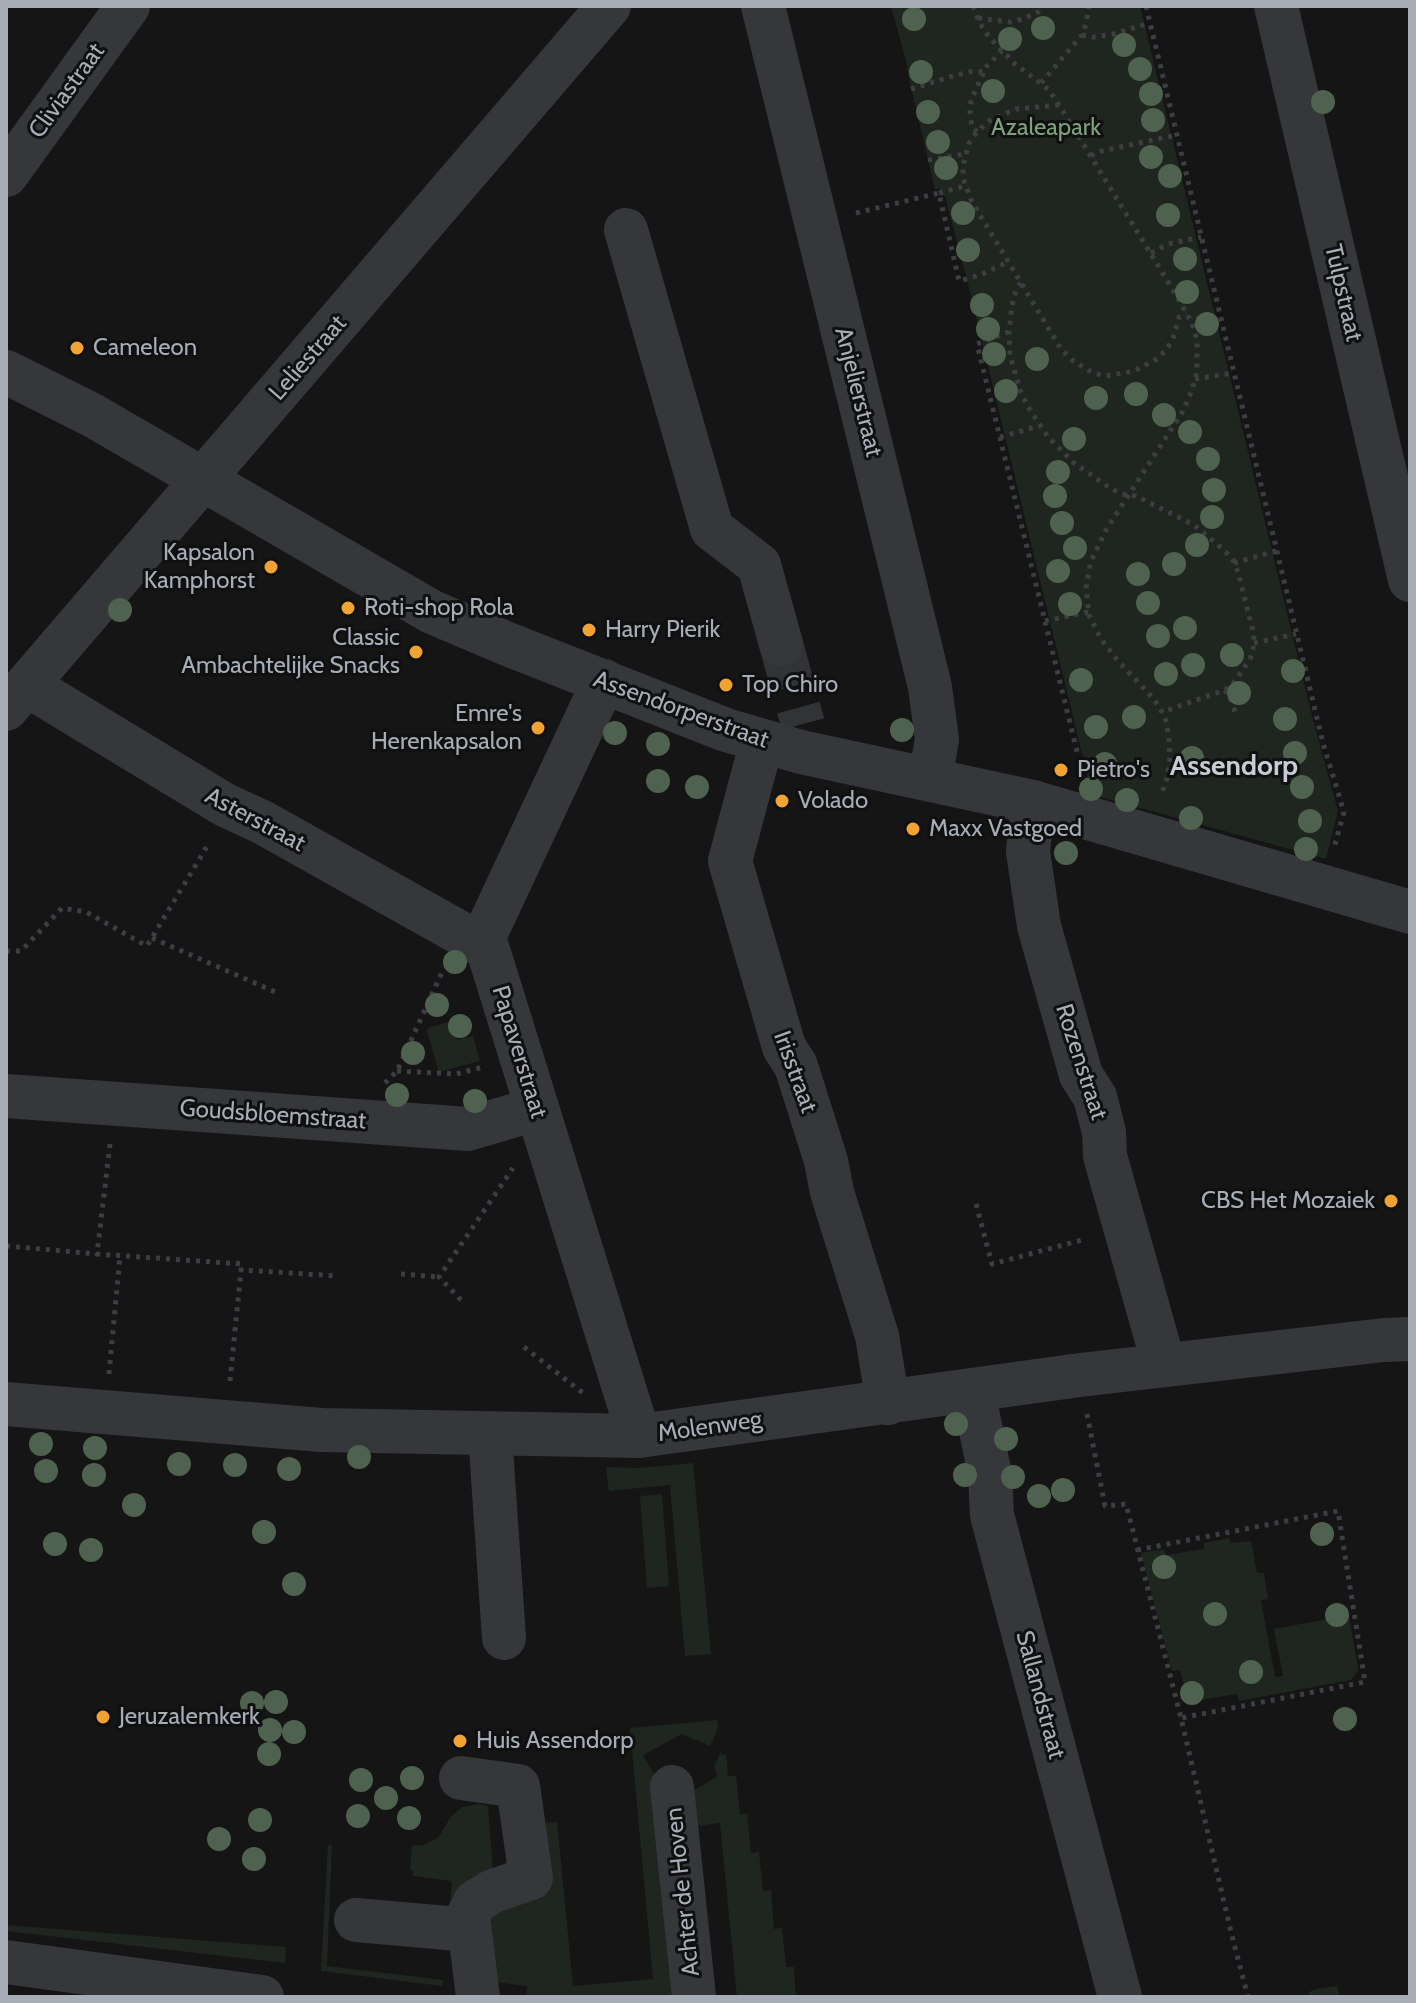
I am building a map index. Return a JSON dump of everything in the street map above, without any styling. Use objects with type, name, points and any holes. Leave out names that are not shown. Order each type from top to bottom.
[{"type":"street","name":"Cliviastraat","points":[[6,175],[128,6]]},
{"type":"street","name":"Leliestraat","points":[[16,697],[609,6]]},
{"type":"street","name":"Anjelierstraat","points":[[763,6],[930,687],[937,739],[930,780]]},
{"type":"street","name":"Tulpstraat","points":[[1276,6],[1410,580]]},
{"type":"street","points":[[626,230],[712,529],[759,565],[781,644]]},
{"type":"street","name":"Assendorperstraat","points":[[6,372],[92,415],[432,612],[726,730],[789,739],[930,780],[1033,802],[1410,912]]},
{"type":"street","points":[[487,948],[484,937],[604,681]]},
{"type":"street","name":"Asterstraat","points":[[16,697],[262,822],[487,948]]},
{"type":"street","name":"Irisstraat","points":[[789,739],[730,861],[784,1047],[796,1066],[826,1161],[832,1192],[877,1336],[888,1403]]},
{"type":"street","name":"Rozenstraat","points":[[1033,802],[1028,852],[1039,926],[1081,1075],[1095,1097],[1104,1132],[1105,1156],[1164,1365]]},
{"type":"street","name":"Papaverstraat","points":[[487,948],[639,1436]]},
{"type":"street","name":"Goudsbloemstraat","points":[[6,1096],[468,1129],[536,1109]]},
{"type":"street","name":"Molenweg","points":[[6,1404],[322,1430],[639,1436],[1080,1375],[1410,1339]]},
{"type":"street","name":"Sallandstraat","points":[[973,1391],[990,1475],[992,1515],[1120,1997]]},
{"type":"street","points":[[490,1434],[504,1638]]},
{"type":"street","points":[[461,1778],[518,1786],[531,1878],[493,1891],[475,1902],[468,1916],[478,1997]]},
{"type":"street","name":"Achter de Hoven","points":[[672,1787],[694,1997]]},
{"type":"street","points":[[356,1920],[470,1930]]},
{"type":"street","points":[[6,1962],[107,1987],[262,1997]]},
{"type":"path","points":[[973,6],[989,37],[1049,90],[1151,253],[1192,323],[1197,340],[1195,379],[1183,411],[1106,530],[1091,561],[1086,588],[1088,612],[1095,628],[1109,650],[1144,687],[1162,712],[1170,757],[1160,801]]},
{"type":"path","points":[[978,18],[1010,22],[1038,12],[1044,6]]},
{"type":"path","points":[[1041,83],[1082,35],[1089,6]]},
{"type":"path","points":[[1146,6],[1296,634],[1344,812],[1332,852]]},
{"type":"path","points":[[1082,35],[1113,34],[1150,23]]},
{"type":"path","points":[[977,132],[972,127],[971,100],[984,72],[1002,51]]},
{"type":"path","points":[[911,89],[973,71],[984,72]]},
{"type":"path","points":[[1059,105],[1016,109],[989,121],[969,143],[963,166],[965,186],[971,200],[1061,349],[1082,368],[1105,376],[1134,371],[1157,359],[1173,339],[1179,317],[1186,313]]},
{"type":"path","points":[[1091,156],[1097,152],[1177,135]]},
{"type":"path","points":[[928,160],[965,154]]},
{"type":"path","points":[[816,222],[965,186]]},
{"type":"path","points":[[939,193],[959,281],[1008,262]]},
{"type":"path","points":[[1151,253],[1168,244],[1201,237]]},
{"type":"path","points":[[1021,283],[1013,299],[1010,355],[1024,398],[1038,424],[1074,463],[1098,480],[1194,525],[1224,550],[1234,563],[1254,635],[1250,659],[1233,684],[1225,690],[1162,712]]},
{"type":"path","points":[[1009,332],[977,344],[1085,784]]},
{"type":"path","points":[[1195,379],[1233,373]]},
{"type":"path","points":[[1000,437],[1038,424]]},
{"type":"path","points":[[1234,563],[1276,551]]},
{"type":"path","points":[[1045,621],[1088,612]]},
{"type":"path","points":[[1254,643],[1296,634]]},
{"type":"path","points":[[1225,690],[1236,715]]},
{"type":"path","points":[[6,951],[21,951],[62,908],[86,912],[147,946],[230,808]]},
{"type":"path","points":[[152,938],[280,994]]},
{"type":"path","points":[[445,964],[397,1071],[456,1074],[484,1066]]},
{"type":"path","points":[[97,1254],[115,1104]]},
{"type":"path","points":[[439,1277],[518,1160]]},
{"type":"path","points":[[976,1204],[992,1264],[1125,1228]]},
{"type":"path","points":[[6,1246],[242,1264],[226,1422]]},
{"type":"path","points":[[105,1412],[120,1256]]},
{"type":"path","points":[[241,1270],[338,1276]]},
{"type":"path","points":[[401,1274],[439,1277],[461,1300]]},
{"type":"path","points":[[524,1347],[584,1394]]},
{"type":"path","points":[[1080,1375],[1105,1506],[1126,1504],[1248,1997]]},
{"type":"path","points":[[1137,1550],[1338,1511],[1365,1682],[1181,1718]]},
{"type":"green space","name":"Azaleapark","points":[[891,6],[1140,6],[1312,716],[1338,811],[1326,859],[1087,791],[1089,783],[970,292],[945,196],[942,196],[940,188],[935,190]]},
{"type":"green space","points":[[451,1021],[457,1040],[473,1036],[480,1061],[439,1072],[427,1031]]},
{"type":"green space","points":[[693,1463],[711,1654],[685,1656],[670,1485],[609,1491],[606,1467],[640,1468]]},
{"type":"green space","points":[[662,1494],[669,1586],[647,1588],[640,1496]]},
{"type":"green space","points":[[1229,1538],[1231,1543],[1251,1541],[1257,1573],[1264,1573],[1268,1599],[1261,1600],[1275,1677],[1283,1676],[1274,1629],[1349,1615],[1358,1668],[1351,1680],[1239,1701],[1237,1694],[1188,1702],[1180,1670],[1172,1671],[1141,1553],[1164,1549],[1166,1555],[1204,1549],[1204,1543]]},
{"type":"green space","points":[[717,1720],[718,1728],[710,1746],[682,1734],[643,1755],[662,1788],[681,1997],[526,1997],[527,1986],[487,1981],[486,1911],[539,1823],[557,1822],[573,1986],[653,1979],[630,1728]]},
{"type":"green space","points":[[721,1751],[721,1755],[726,1754],[728,1776],[736,1776],[740,1814],[747,1814],[751,1853],[759,1852],[763,1891],[771,1890],[774,1929],[782,1928],[786,1967],[794,1967],[796,1997],[737,1997],[720,1823],[688,1827],[685,1796],[718,1776],[714,1767]]},
{"type":"green space","points":[[488,1806],[493,1870],[449,1918],[452,1881],[413,1876],[410,1870],[412,1846],[438,1838],[450,1818],[462,1807]]},
{"type":"green space","points":[[328,1845],[332,1845],[327,1966],[443,1980],[442,1986],[321,1971]]},
{"type":"green space","points":[[6,1925],[286,1947],[285,1963],[6,1931]]},
{"type":"green space","points":[[1337,1986],[1340,1997],[1306,1997],[1316,1989]]},
{"type":"tunnel","points":[[781,644],[803,724]]},
{"type":"place","name":"Cameleon","points":[[77,348]]},
{"type":"place","name":"Kapsalon Kamphorst","points":[[271,567]]},
{"type":"place","name":"Roti-shop Rola","points":[[348,608]]},
{"type":"place","name":"Harry Pierik","points":[[589,630]]},
{"type":"place","name":"Classic Ambachtelijke Snacks","points":[[416,652]]},
{"type":"place","name":"Top Chiro","points":[[726,685]]},
{"type":"place","name":"Emre's Herenkapsalon","points":[[538,728]]},
{"type":"place","name":"Pietro's","points":[[1061,770]]},
{"type":"place","name":"Volado","points":[[782,801]]},
{"type":"place","name":"Maxx Vastgoed","points":[[913,829]]},
{"type":"place","name":"CBS Het Mozaiek","points":[[1391,1201]]},
{"type":"place","name":"Jeruzalemkerk","points":[[103,1717]]},
{"type":"place","name":"Huis Assendorp","points":[[460,1741]]},
{"type":"district","name":"Assendorp","points":[[1234,767]]}]
